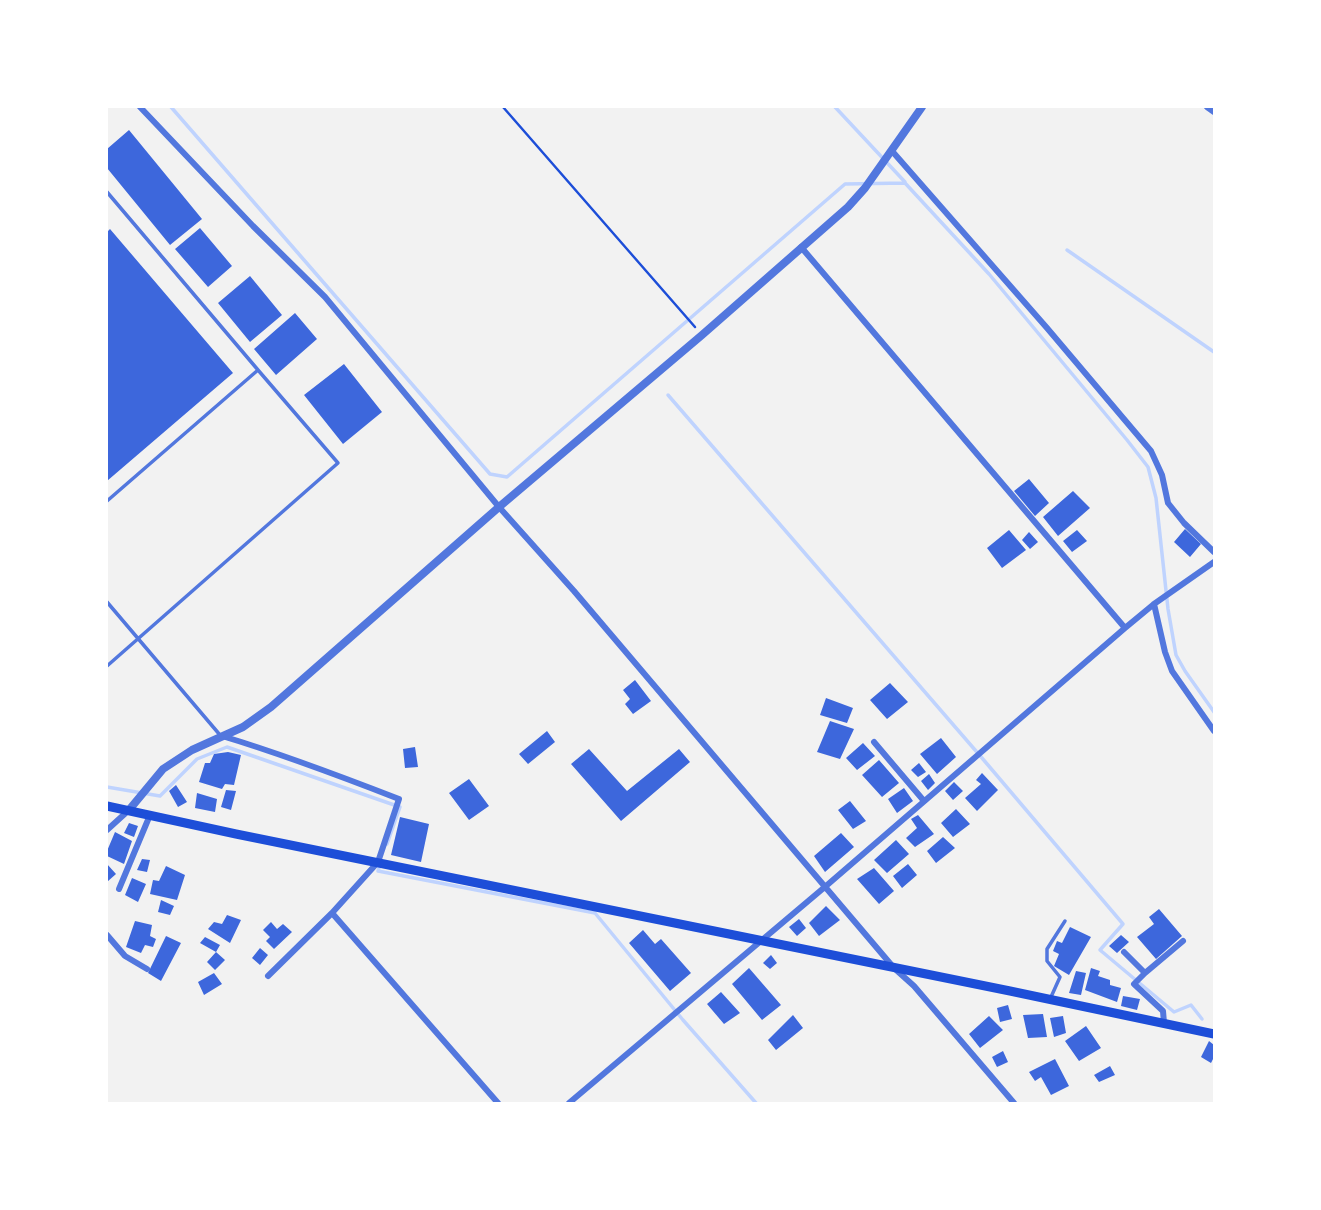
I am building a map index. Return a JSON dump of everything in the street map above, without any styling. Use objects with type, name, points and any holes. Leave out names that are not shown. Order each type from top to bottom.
[{"type":"main road","points":[[107,806],[1214,1034]]},
{"type":"street","points":[[140,107],[325,298],[499,507],[583,601],[894,968],[914,986],[1014,1103]]},
{"type":"street","points":[[107,830],[130,810],[163,769],[192,750],[243,727],[271,707],[499,507],[848,208],[922,107]]},
{"type":"street","points":[[1207,107],[1214,112]]},
{"type":"street","points":[[892,151],[1151,451],[1162,475],[1168,503],[1214,552]]},
{"type":"street","points":[[801,247],[1125,628]]},
{"type":"street","points":[[569,1103],[1125,628],[1214,562]]},
{"type":"street","points":[[1154,604],[1172,670],[1214,731]]},
{"type":"street","points":[[222,736],[326,770],[399,799],[378,862],[332,913],[268,976]]},
{"type":"street","points":[[874,742],[924,801]]},
{"type":"street","points":[[119,889],[150,815]]},
{"type":"street","points":[[332,913],[498,1103]]},
{"type":"street","points":[[107,935],[125,956],[146,969]]},
{"type":"street","points":[[1164,1023],[1163,1012],[1134,984],[1183,941]]},
{"type":"street","points":[[1124,952],[1146,973]]},
{"type":"lane","points":[[107,192],[338,463],[107,666]]},
{"type":"lane","points":[[107,501],[258,370]]},
{"type":"lane","points":[[107,602],[222,736]]},
{"type":"lane","points":[[1050,999],[1060,977],[1047,961],[1047,949],[1065,921]]},
{"type":"path","points":[[503,107],[702,335]]},
{"type":"building","points":[[129,130],[202,219],[170,245],[107,168],[107,149]]},
{"type":"building","points":[[200,228],[232,266],[208,287],[175,249]]},
{"type":"building","points":[[110,229],[233,373],[107,481],[107,232]]},
{"type":"building","points":[[250,276],[282,315],[250,342],[218,303]]},
{"type":"building","points":[[295,313],[317,339],[276,375],[254,349]]},
{"type":"building","points":[[344,364],[382,412],[343,444],[304,395]]},
{"type":"building","points":[[1029,479],[1049,503],[1035,516],[1014,491]]},
{"type":"building","points":[[1073,491],[1090,508],[1058,536],[1043,517]]},
{"type":"building","points":[[1185,529],[1201,544],[1190,557],[1174,542]]},
{"type":"building","points":[[1009,530],[1026,550],[1002,568],[987,548]]},
{"type":"building","points":[[1077,530],[1087,541],[1072,552],[1063,541]]},
{"type":"building","points":[[1029,532],[1038,542],[1030,549],[1022,540]]},
{"type":"building","points":[[635,680],[651,701],[633,714],[625,704],[630,699],[623,690]]},
{"type":"building","points":[[890,683],[908,702],[887,719],[870,700]]},
{"type":"building","points":[[826,698],[853,708],[847,723],[820,715]]},
{"type":"building","points":[[830,721],[854,729],[840,759],[817,752]]},
{"type":"building","points":[[547,731],[555,742],[528,764],[519,754]]},
{"type":"building","points":[[941,738],[956,757],[937,774],[920,754]]},
{"type":"building","points":[[863,743],[875,756],[857,770],[846,758]]},
{"type":"building","points":[[415,747],[418,767],[405,768],[403,749]]},
{"type":"building","points":[[589,749],[627,791],[679,749],[690,762],[621,821],[571,764]]},
{"type":"building","points":[[228,752],[241,755],[234,785],[225,784],[222,789],[199,782],[205,763],[210,763],[214,754]]},
{"type":"building","points":[[879,760],[899,783],[882,797],[862,775]]},
{"type":"building","points":[[919,763],[926,772],[918,777],[911,770]]},
{"type":"building","points":[[982,773],[998,790],[977,811],[965,798],[981,784],[976,780]]},
{"type":"building","points":[[929,774],[935,783],[928,790],[921,781]]},
{"type":"building","points":[[469,779],[489,806],[469,820],[449,793]]},
{"type":"building","points":[[954,782],[963,791],[953,800],[945,791]]},
{"type":"building","points":[[176,785],[187,802],[178,807],[169,791]]},
{"type":"building","points":[[904,788],[913,801],[897,813],[888,799]]},
{"type":"building","points":[[226,790],[236,791],[231,810],[221,807]]},
{"type":"building","points":[[197,793],[217,799],[215,812],[195,808]]},
{"type":"building","points":[[850,801],[866,821],[853,829],[838,810]]},
{"type":"building","points":[[956,809],[970,824],[953,837],[941,823]]},
{"type":"building","points":[[918,815],[934,834],[915,847],[906,838],[917,828],[911,819]]},
{"type":"building","points":[[400,817],[429,824],[421,862],[391,855]]},
{"type":"building","points":[[129,823],[138,826],[134,837],[124,833]]},
{"type":"building","points":[[115,832],[132,841],[124,864],[107,856]]},
{"type":"building","points":[[841,833],[854,847],[825,872],[814,856]]},
{"type":"building","points":[[943,837],[955,848],[936,863],[927,851]]},
{"type":"building","points":[[896,840],[909,854],[887,873],[874,860]]},
{"type":"building","points":[[142,859],[150,860],[147,872],[137,870]]},
{"type":"building","points":[[107,864],[116,874],[107,882]]},
{"type":"building","points":[[908,864],[917,875],[902,888],[893,876]]},
{"type":"building","points":[[166,866],[185,875],[177,900],[150,894],[153,880],[159,881]]},
{"type":"building","points":[[874,868],[894,891],[879,904],[857,879]]},
{"type":"building","points":[[132,878],[146,884],[138,902],[125,895]]},
{"type":"building","points":[[161,900],[174,906],[170,915],[158,912]]},
{"type":"building","points":[[826,906],[840,920],[819,936],[809,923]]},
{"type":"building","points":[[1159,909],[1182,936],[1156,959],[1137,937],[1154,924],[1149,917]]},
{"type":"building","points":[[227,915],[241,920],[230,943],[208,929],[214,922],[222,924]]},
{"type":"building","points":[[799,919],[806,928],[797,936],[789,927]]},
{"type":"building","points":[[135,921],[152,925],[150,936],[156,939],[153,947],[145,945],[141,953],[126,947]]},
{"type":"building","points":[[271,922],[277,929],[283,924],[292,932],[274,949],[266,941],[270,937],[263,930]]},
{"type":"building","points":[[1070,927],[1091,937],[1069,975],[1054,966],[1059,954],[1053,951],[1057,941],[1062,943]]},
{"type":"building","points":[[643,930],[655,944],[661,939],[691,973],[670,991],[629,943]]},
{"type":"building","points":[[1121,935],[1129,942],[1117,953],[1109,946]]},
{"type":"building","points":[[166,936],[181,943],[161,981],[148,973]]},
{"type":"building","points":[[205,937],[220,945],[216,952],[200,943]]},
{"type":"building","points":[[260,948],[268,955],[260,965],[252,958]]},
{"type":"building","points":[[216,952],[225,960],[215,970],[207,962]]},
{"type":"building","points":[[771,955],[777,963],[770,969],[763,963]]},
{"type":"building","points":[[749,968],[781,1005],[762,1020],[732,984]]},
{"type":"building","points":[[1091,968],[1100,971],[1098,976],[1110,980],[1110,985],[1121,988],[1117,1002],[1085,990]]},
{"type":"building","points":[[1076,971],[1086,973],[1081,995],[1069,993]]},
{"type":"building","points":[[214,973],[222,984],[204,995],[198,982]]},
{"type":"building","points":[[721,992],[740,1013],[724,1024],[707,1004]]},
{"type":"building","points":[[1123,996],[1140,999],[1137,1010],[1121,1006]]},
{"type":"building","points":[[1008,1005],[1012,1019],[1000,1022],[997,1008]]},
{"type":"building","points":[[1043,1014],[1047,1037],[1028,1038],[1023,1015]]},
{"type":"building","points":[[793,1015],[803,1028],[776,1050],[768,1040]]},
{"type":"building","points":[[989,1016],[1003,1030],[980,1048],[969,1034]]},
{"type":"building","points":[[1063,1016],[1066,1033],[1054,1037],[1050,1018]]},
{"type":"building","points":[[1086,1026],[1101,1048],[1079,1061],[1065,1041]]},
{"type":"building","points":[[1209,1041],[1214,1045],[1211,1063],[1201,1057]]},
{"type":"building","points":[[1003,1051],[1008,1062],[997,1067],[992,1057]]},
{"type":"building","points":[[1055,1059],[1069,1086],[1051,1095],[1041,1077],[1035,1081],[1029,1072]]},
{"type":"building","points":[[1110,1066],[1115,1075],[1099,1082],[1094,1075]]},
{"type":"waterway","points":[[171,107],[490,474],[507,477],[845,184],[905,183],[989,274],[1148,467],[1156,498],[1168,609],[1176,655],[1214,712]]},
{"type":"waterway","points":[[835,107],[905,182]]},
{"type":"waterway","points":[[1067,250],[1214,352]]},
{"type":"waterway","points":[[668,395],[1123,924],[1100,950],[1174,1012],[1191,1005],[1202,1019]]},
{"type":"waterway","points":[[107,787],[160,796],[197,759],[227,747],[400,807],[387,844]]},
{"type":"waterway","points":[[380,865],[378,871],[595,913],[756,1103]]}]
